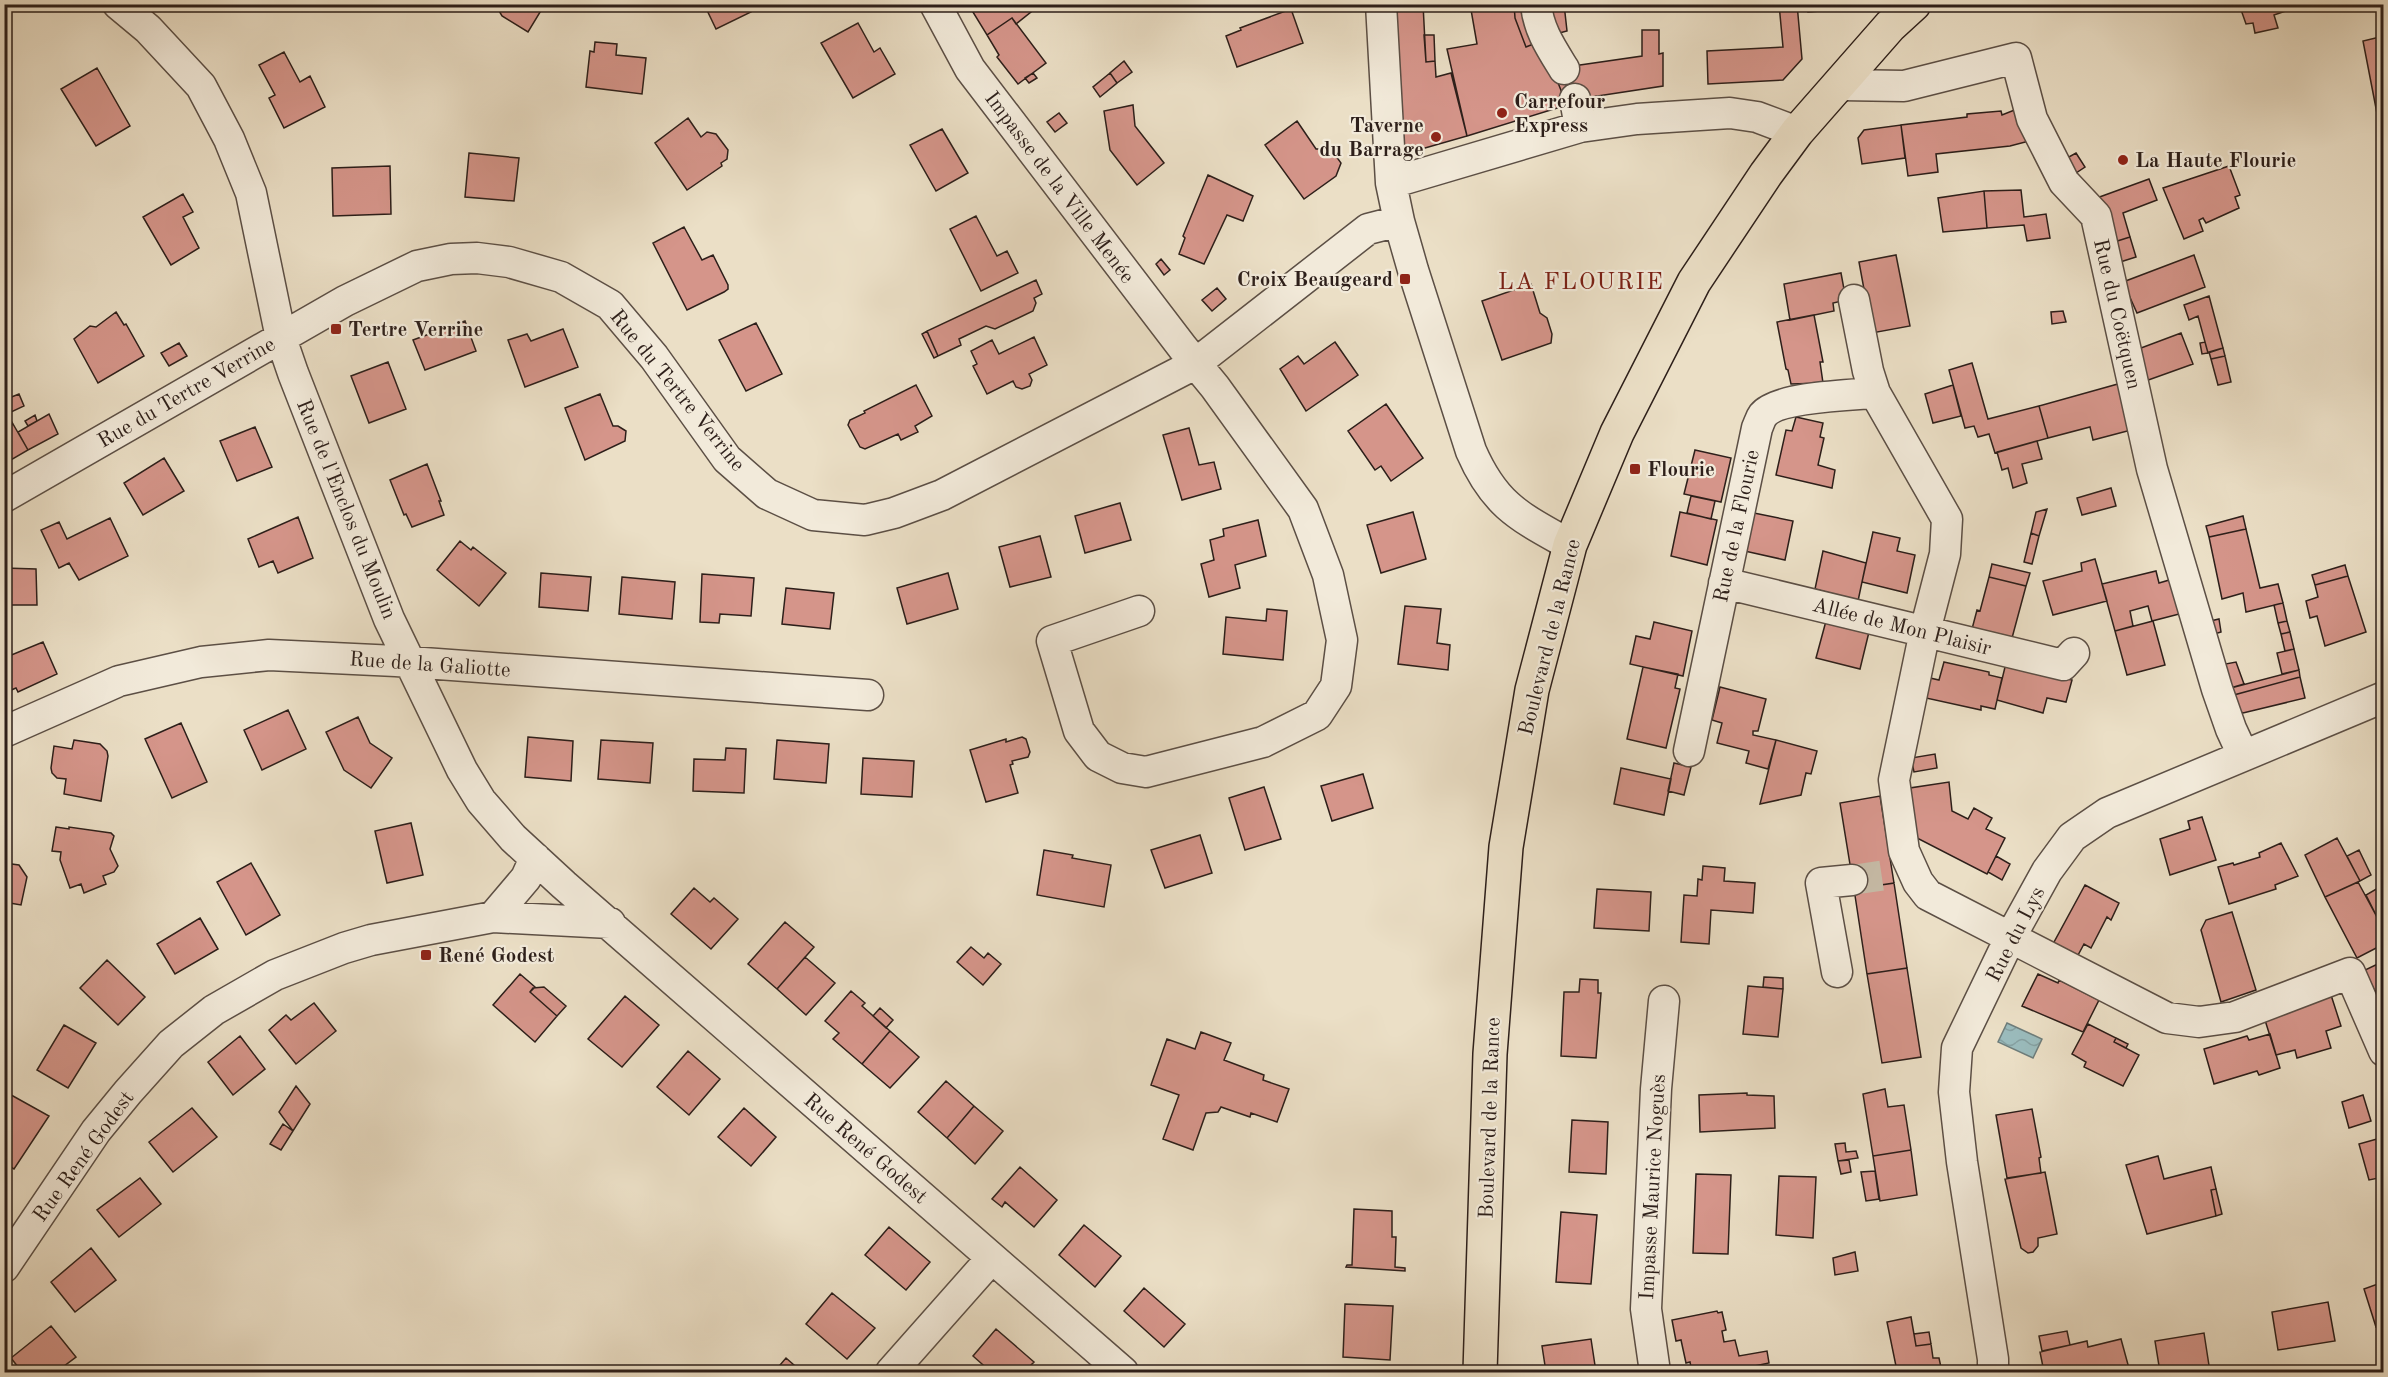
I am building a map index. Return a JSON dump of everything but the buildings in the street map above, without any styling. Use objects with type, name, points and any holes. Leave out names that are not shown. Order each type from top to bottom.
[{"type":"main road","name":"Boulevard de la Rance","points":[[1480,1372],[1490,1054],[1506,847],[1532,690],[1570,545],[1617,433],[1694,282],[1797,132],[1890,26],[1914,4]]},
{"type":"main road","points":[[1890,26],[1931,4]]},
{"type":"street","name":"Rue de l'Enclos du Moulin","points":[[118,4],[148,28],[201,86],[229,138],[251,193],[280,338],[390,619],[462,770],[481,801],[513,838],[535,858]]},
{"type":"street","name":"Impasse de la Ville Menée","points":[[935,4],[970,69],[1195,364],[1215,387],[1303,509],[1328,575],[1342,640],[1336,686],[1317,715],[1263,742],[1146,772],[1122,768],[1098,756],[1079,731],[1052,641],[1139,611]]},
{"type":"street","points":[[1381,4],[1391,183],[1399,221],[1471,451],[1480,472],[1493,492],[1524,520],[1570,545]]},
{"type":"street","points":[[1536,4],[1537,18],[1547,42],[1564,69]]},
{"type":"street","name":"Rue du Coëtquen","points":[[1840,85],[1904,86],[2016,58],[2032,119],[2064,182],[2096,216],[2152,469],[2217,689],[2243,755]]},
{"type":"street","points":[[1391,183],[1577,113],[1670,116],[1731,112],[1757,117],[1797,132]]},
{"type":"street","name":"Rue du Tertre Verrine","points":[[4,496],[345,301],[417,266],[452,259],[477,258],[509,262],[561,277],[610,305],[654,357],[727,459],[767,494],[813,515],[865,520],[894,513],[942,495],[1195,364],[1368,229],[1399,221]]},
{"type":"street","points":[[1854,300],[1868,371],[1875,393],[1947,519],[1945,554],[1925,631],[1894,780],[1904,851],[1903,874],[1928,895],[2167,1018],[2199,1022],[2235,1017],[2350,973],[2384,1051]]},
{"type":"street","name":"Rue de la Flourie","points":[[1689,752],[1757,428],[1764,414],[1780,405],[1796,401],[1875,393]]},
{"type":"street","name":"Allée de Mon Plaisir","points":[[1725,584],[2063,666],[2074,652]]},
{"type":"street","name":"Rue de la Galiotte","points":[[4,732],[119,681],[201,662],[269,655],[868,695]]},
{"type":"street","name":"Rue du Lys","points":[[1993,1372],[1954,1092],[1957,1048],[2010,938],[2047,871],[2072,837],[2107,813],[2384,697]]},
{"type":"street","points":[[494,916],[526,878],[535,858]]},
{"type":"street","name":"Rue René Godest","points":[[535,858],[1123,1372]]},
{"type":"street","points":[[1837,972],[1821,884],[1852,880]]},
{"type":"street","points":[[531,919],[564,885]]},
{"type":"street","name":"Rue René Godest","points":[[4,1266],[96,1131],[171,1044],[214,1010],[275,975],[371,940],[494,916],[610,923]]},
{"type":"street","name":"Impasse Maurice Noguès","points":[[1655,1372],[1646,1309],[1656,1081],[1664,1001]]},
{"type":"street","points":[[891,1372],[991,1259]]},
{"type":"water","points":[[2007,1023],[2042,1039],[2033,1058],[1998,1042]]},
{"type":"tunnel","points":[[1852,880],[1892,874]]},
{"type":"place","name":"Carrefour Express","points":[[1502,113]]},
{"type":"place","name":"Taverne du Barrage","points":[[1436,137]]},
{"type":"place","name":"La Haute Flourie","points":[[2123,160]]},
{"type":"place","name":"Croix Beaugeard","points":[[1405,279]]},
{"type":"place","name":"Tertre Verrine","points":[[336,329]]},
{"type":"place","name":"Flourie","points":[[1635,469]]},
{"type":"place","name":"René Godest","points":[[426,955]]},
{"type":"district","name":"LA FLOURIE","points":[[1581,281]]}]
